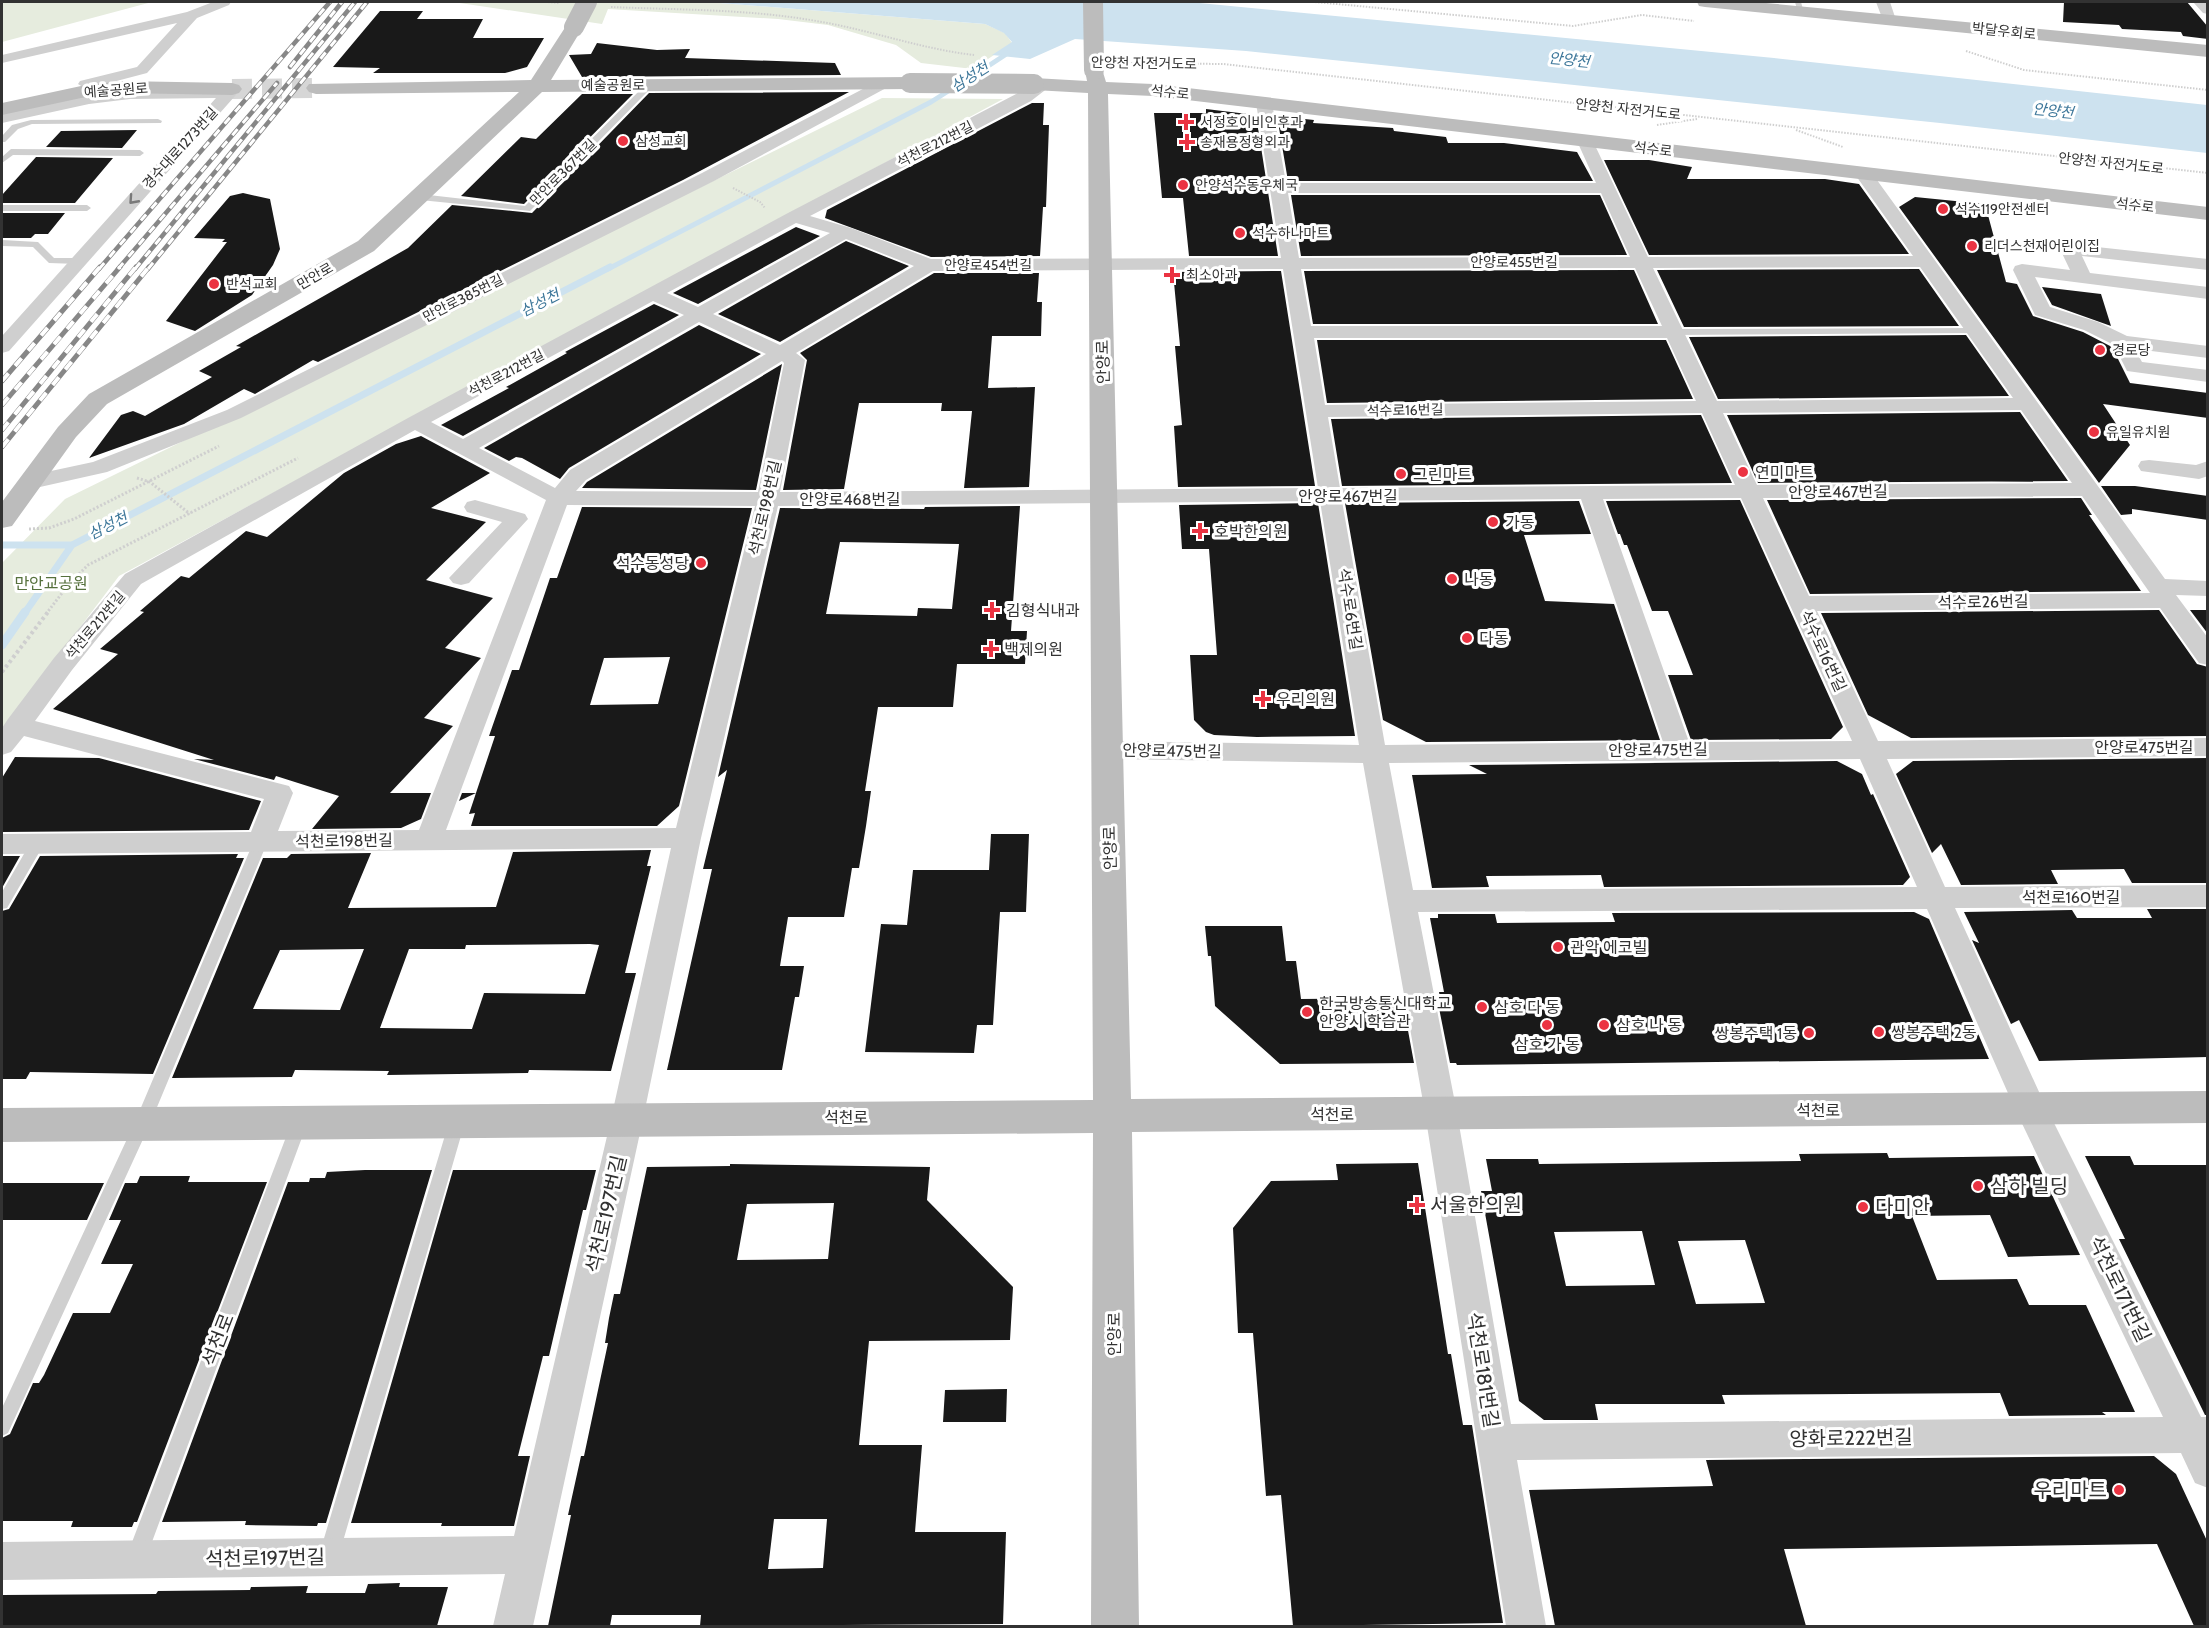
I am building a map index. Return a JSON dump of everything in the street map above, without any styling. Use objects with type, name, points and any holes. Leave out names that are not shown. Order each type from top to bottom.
[{"type":"street","points":[[2,59],[192,15],[224,2]]},
{"type":"street","name":"안양로","points":[[1093,2],[1100,74],[1106,497],[1113,1115],[1115,1626]]},
{"type":"street","name":"박달우회로","points":[[1705,2],[1800,6],[1889,20],[2208,51]]},
{"type":"street","points":[[1883,2],[1889,20]]},
{"type":"street","points":[[2200,2],[2208,10]]},
{"type":"street","name":"만안로","points":[[10,522],[31,482],[67,432],[98,399],[366,246],[538,85],[574,27],[594,4]]},
{"type":"street","points":[[2,106],[142,70],[192,15]]},
{"type":"street","points":[[1040,84],[1100,74]]},
{"type":"street","name":"석수로","points":[[1100,74],[1154,90],[2208,214]]},
{"type":"street","name":"만안로385번길","points":[[31,482],[99,467],[234,414],[708,177],[882,84]]},
{"type":"street","name":"예술공원로","points":[[316,88],[1040,84]]},
{"type":"street","name":"석천로212번길","points":[[2,746],[77,646],[133,579],[415,422],[794,217],[1025,98],[1040,84]]},
{"type":"street","name":"예술공원로","points":[[2,106],[121,87],[232,89]]},
{"type":"street","name":"경수대로1273번길","points":[[2,118],[89,99],[130,94],[229,93],[2,347]]},
{"type":"street","name":"석수로6번길","points":[[1264,103],[1374,754],[1441,1113]]},
{"type":"street","name":"석수로16번길","points":[[1585,141],[1869,749],[2031,1108]]},
{"type":"street","points":[[1863,174],[1928,261],[1974,331],[2208,657]]},
{"type":"street","points":[[1278,188],[1606,188]]},
{"type":"street","name":"안양로454번길","points":[[794,217],[845,232],[929,266],[1101,265]]},
{"type":"street","points":[[463,448],[845,232]]},
{"type":"street","points":[[2083,278],[2070,249],[2208,265]]},
{"type":"street","points":[[2129,256],[2144,285]]},
{"type":"street","name":"안양로455번길","points":[[1101,265],[1928,261]]},
{"type":"street","points":[[2180,262],[2202,292]]},
{"type":"street","points":[[429,840],[558,498],[578,476],[929,266]]},
{"type":"street","points":[[2202,292],[2022,270],[2042,311],[2091,326],[2122,341],[2208,352]]},
{"type":"street","points":[[654,294],[781,353]]},
{"type":"street","points":[[1303,332],[1674,332]]},
{"type":"street","points":[[2122,341],[2134,367],[2200,375]]},
{"type":"street","points":[[2180,349],[2200,375]]},
{"type":"street","name":"석천로198번길","points":[[627,1119],[687,838],[768,499],[795,360],[781,353]]},
{"type":"street","points":[[1708,407],[2027,404]]},
{"type":"street","name":"석수로16번길","points":[[1317,411],[1708,407]]},
{"type":"street","name":"안양로468번길","points":[[415,422],[558,498],[1106,497]]},
{"type":"street","points":[[2149,466],[2199,472],[2208,467]]},
{"type":"street","name":"안양로467번길","points":[[1106,497],[1749,494],[2086,489]]},
{"type":"street","points":[[1590,494],[1679,750]]},
{"type":"street","points":[[461,578],[517,519],[476,507]]},
{"type":"street","name":"석수로26번길","points":[[1801,604],[2161,593],[2208,589]]},
{"type":"street","points":[[17,725],[280,793],[260,843]]},
{"type":"street","name":"안양로475번길","points":[[1108,750],[1374,754],[2208,747]]},
{"type":"street","name":"석천로198번길","points":[[2,844],[687,838]]},
{"type":"street","name":"석천로160번길","points":[[1934,897],[2208,896]]},
{"type":"street","points":[[1400,901],[1934,897]]},
{"type":"street","name":"석천로","points":[[2,1125],[2208,1107]]},
{"type":"street","name":"석천로171번길","points":[[2031,1108],[2200,1435],[2208,1470]]},
{"type":"street","name":"석천로181번길","points":[[1441,1113],[1526,1626]]},
{"type":"street","name":"석천로197번길","points":[[513,1626],[627,1119]]},
{"type":"street","name":"양화로222번길","points":[[1495,1442],[2200,1435]]},
{"type":"street","name":"석천로197번길","points":[[2,1561],[529,1555]]},
{"type":"lane","name":"만안로367번길","points":[[420,196],[527,209],[650,85]]},
{"type":"lane","points":[[2,140],[15,127],[31,122],[158,121]]},
{"type":"lane","points":[[2,149],[11,152],[140,153]]},
{"type":"lane","points":[[2,161],[11,152]]},
{"type":"lane","points":[[2,208],[87,208]]},
{"type":"lane","points":[[2,243],[34,244],[52,261],[78,261]]},
{"type":"lane","points":[[1674,332],[1974,331]]},
{"type":"lane","points":[[2,1427],[142,1124],[260,843]]},
{"type":"lane","points":[[2,904],[38,844]]},
{"type":"lane","points":[[329,1557],[457,1120]]},
{"type":"lane","name":"석천로","points":[[136,1559],[300,1122]]},
{"type":"path","points":[[548,2],[566,4]]},
{"type":"path","points":[[1315,2],[1572,26],[1642,15],[1700,22]]},
{"type":"path","points":[[594,4],[798,18],[845,26],[948,53]]},
{"type":"path","points":[[1958,50],[1969,51],[2024,70],[2208,90]]},
{"type":"path","name":"안양천 자전거도로","points":[[1100,74],[1223,64],[2208,173]]},
{"type":"path","points":[[740,192],[765,208]]},
{"type":"path","points":[[10,522],[49,528],[150,482]]},
{"type":"path","points":[[159,489],[189,514]]},
{"type":"green space","points":[[2,2],[152,2],[2,42]]},
{"type":"green space","points":[[453,2],[707,2],[985,24],[1005,33],[1012,43],[973,69],[921,63],[896,45],[828,25],[778,19],[608,9],[602,24]]},
{"type":"green space","name":"만안교공원","points":[[882,98],[1003,99],[119,576],[2,730],[2,563],[65,499]]},
{"type":"water","name":"안양천","points":[[707,2],[1189,2],[1774,58],[2207,105],[2207,153],[1246,51],[1075,39],[1030,59],[992,55],[1012,42],[1004,33],[985,24]]},
{"type":"building","points":[[2064,2],[2187,2],[2208,27],[2208,39],[2183,36],[2181,32],[2122,29],[2119,25],[2063,22]]},
{"type":"building","points":[[380,11],[423,11],[417,19],[483,19],[473,38],[544,38],[527,67],[505,73],[373,73],[380,68],[333,67]]},
{"type":"building","points":[[597,43],[657,50],[690,49],[685,58],[835,63],[841,75],[582,77],[569,55],[591,54]]},
{"type":"building","points":[[849,92],[683,180],[318,362],[313,360],[255,394],[244,389],[184,424],[89,458],[121,415],[133,411],[145,416],[212,377],[199,371],[241,347],[236,346],[408,248],[452,205],[532,213],[649,93]]},
{"type":"building","points":[[582,94],[633,94],[524,204],[461,196],[521,137],[536,139]]},
{"type":"building","points":[[1032,103],[1044,103],[1043,125],[1049,125],[1046,207],[1043,207],[1040,256],[931,257],[825,218],[827,210]]},
{"type":"building","points":[[1206,109],[1256,115],[1278,256],[1189,256],[1183,198],[1162,198],[1154,113],[1206,113]]},
{"type":"building","points":[[1277,116],[1314,120],[1313,123],[1393,128],[1394,131],[1446,137],[1448,143],[1504,143],[1577,152],[1593,181],[1288,181]]},
{"type":"building","points":[[137,130],[122,148],[46,147],[61,131]]},
{"type":"building","points":[[36,157],[113,158],[75,203],[2,203],[2,195]]},
{"type":"building","points":[[1604,160],[1649,160],[1692,167],[1687,179],[1825,179],[1859,184],[1909,254],[1649,255]]},
{"type":"building","points":[[243,193],[270,199],[280,249],[273,265],[252,295],[195,331],[166,321],[227,242],[222,242],[225,239],[194,238],[230,196]]},
{"type":"building","points":[[1291,195],[1600,195],[1627,255],[1301,256]]},
{"type":"building","points":[[1915,197],[1985,204],[2006,282],[2017,284],[2033,316],[2083,332],[2112,347],[2130,383],[2208,393],[2208,418],[2103,404],[2130,445],[2099,483],[1899,207]]},
{"type":"building","points":[[2,213],[65,213],[48,234],[35,234],[31,238],[2,238]]},
{"type":"building","points":[[796,227],[820,236],[698,304],[673,293]]},
{"type":"building","points":[[846,241],[909,266],[780,342],[718,314]]},
{"type":"building","points":[[1919,269],[1959,326],[1684,327],[1657,270]]},
{"type":"building","points":[[1634,270],[1658,324],[1313,324],[1304,271]]},
{"type":"building","points":[[1281,271],[1315,486],[1178,487],[1174,426],[1182,425],[1175,346],[1180,346],[1173,272]]},
{"type":"building","points":[[934,273],[1039,273],[1037,302],[1042,302],[1041,336],[992,336],[988,388],[1035,387],[1029,487],[964,488],[972,411],[941,411],[942,403],[859,403],[844,489],[783,490],[807,360],[800,353]]},
{"type":"building","points":[[2042,287],[2101,294],[2111,326],[2052,305]]},
{"type":"building","points":[[654,304],[679,315],[463,436],[441,425],[509,388],[506,387],[567,353],[565,352]]},
{"type":"building","points":[[699,325],[761,354],[569,468],[560,479],[522,458],[516,457],[509,461],[484,448]]},
{"type":"building","points":[[1966,335],[2009,396],[1718,399],[1689,337]]},
{"type":"building","points":[[1317,340],[1666,340],[1693,399],[1327,403]]},
{"type":"building","points":[[782,364],[756,490],[582,488],[587,482]]},
{"type":"building","points":[[2020,412],[2068,481],[1758,483],[1727,415]]},
{"type":"building","points":[[1701,415],[1732,483],[1342,486],[1331,419]]},
{"type":"building","points":[[421,436],[490,473],[431,508],[486,522],[426,580],[493,598],[445,648],[481,658],[424,718],[453,726],[390,793],[431,793],[421,819],[401,828],[312,829],[339,796],[276,776],[274,780],[194,759],[214,760],[53,709],[118,654],[100,649],[144,612],[140,611],[181,576],[189,578],[246,531],[267,537],[344,473],[396,444]]},
{"type":"building","points":[[2101,486],[2135,486],[2208,496],[2208,520],[2132,509],[2132,514],[2121,515]]},
{"type":"building","points":[[2081,498],[2092,515],[2089,515],[2141,591],[1810,594],[1767,500]]},
{"type":"building","points":[[1740,500],[1843,727],[1831,739],[1691,740],[1668,675],[1693,675],[1668,611],[1652,611],[1627,545],[1624,545],[1618,534],[1606,501]]},
{"type":"building","points":[[1579,501],[1591,534],[1524,535],[1545,601],[1614,604],[1660,740],[1426,742],[1383,720],[1345,503]]},
{"type":"building","points":[[1318,503],[1355,736],[1257,737],[1214,735],[1206,732],[1194,720],[1190,655],[1217,655],[1209,549],[1182,549],[1179,505]]},
{"type":"building","points":[[1020,506],[1011,631],[1027,631],[1025,664],[957,664],[953,707],[878,707],[865,791],[871,791],[866,826],[859,868],[852,868],[844,917],[788,917],[780,966],[804,966],[799,997],[795,997],[782,1070],[667,1070],[712,869],[703,869],[727,770],[718,777],[780,508],[924,509],[925,507]],"holes":[[[840,542],[959,544],[952,609],[918,608],[917,616],[826,614]]]},
{"type":"building","points":[[582,507],[752,508],[679,806],[657,826],[471,826],[475,813],[469,814],[495,736],[489,736],[512,670],[519,670],[550,578],[557,578]],"holes":[[[670,657],[658,704],[590,705],[604,658]]]},
{"type":"building","points":[[2159,610],[2197,664],[2208,667],[2208,736],[1911,738],[1868,715],[1821,613]]},
{"type":"building","points":[[2190,610],[2208,610],[2208,634]]},
{"type":"building","points":[[15,757],[99,758],[261,801],[249,830],[2,832],[2,778]]},
{"type":"building","points":[[2208,758],[2208,883],[2132,883],[2124,869],[2051,870],[2058,884],[1961,885],[1941,844],[1932,853],[1896,774],[1913,761]]},
{"type":"building","points":[[1837,761],[1862,774],[1871,795],[1873,794],[1910,877],[1903,885],[1604,887],[1601,875],[1486,876],[1489,887],[1432,888],[1412,775],[1487,774],[1469,765]]},
{"type":"building","points":[[462,793],[476,793],[459,801]]},
{"type":"building","points":[[991,834],[1029,834],[1026,912],[1000,912],[993,1025],[977,1025],[974,1053],[865,1052],[881,924],[907,925],[913,870],[989,870]]},
{"type":"building","points":[[651,850],[647,866],[651,866],[625,973],[636,973],[611,1071],[529,1070],[528,1073],[387,1075],[389,1071],[295,1070],[292,1077],[172,1078],[263,858],[287,858],[291,854],[371,853],[348,908],[496,907],[513,852]],"holes":[[[590,944],[599,945],[585,994],[484,993],[472,1029],[380,1028],[409,949],[465,949],[466,945]],[[364,949],[340,1010],[253,1009],[280,950]]]},
{"type":"building","points":[[238,854],[236,858],[244,858],[153,1074],[30,1072],[26,1079],[2,1079],[2,911],[9,909],[40,856]]},
{"type":"building","points":[[2,856],[20,856],[2,888]]},
{"type":"building","points":[[2147,909],[2208,909],[2208,1057],[2039,1061],[2019,1020],[2011,1024],[1972,940],[1979,943],[1964,912],[2072,910],[2077,918],[2152,918]]},
{"type":"building","points":[[1914,912],[1929,919],[1989,1059],[1457,1065],[1450,1063],[1437,998],[1440,998],[1439,992],[1444,992],[1430,918],[1438,918],[1438,914],[1495,914],[1497,923],[1615,922],[1612,913]]},
{"type":"building","name":"한국방송통신대학교 안양시 학습관","points":[[1205,926],[1282,926],[1286,961],[1296,961],[1301,999],[1402,998],[1414,1063],[1280,1064],[1215,1006],[1211,956],[1208,956]]},
{"type":"building","points":[[1887,1153],[1889,1158],[2034,1156],[2080,1255],[2008,1257],[1990,1215],[1912,1216],[1937,1280],[2017,1279],[2029,1305],[2086,1305],[2135,1412],[2102,1412],[2106,1415],[2009,1416],[2000,1393],[1722,1395],[1725,1404],[1595,1404],[1598,1420],[1544,1420],[1519,1401],[1481,1191],[1492,1191],[1486,1159],[1538,1159],[1539,1164],[1801,1161],[1799,1154]],"holes":[[[1642,1231],[1655,1285],[1566,1286],[1554,1232]],[[1745,1240],[1765,1303],[1696,1304],[1678,1241]]]},
{"type":"building","points":[[2085,1156],[2130,1156],[2134,1165],[2208,1165],[2208,1415],[2205,1415],[2119,1239],[2125,1239]]},
{"type":"building","points":[[1418,1163],[1448,1354],[1451,1354],[1463,1425],[1472,1425],[1503,1623],[1293,1626],[1281,1495],[1266,1496],[1253,1333],[1238,1333],[1233,1228],[1271,1181],[1338,1180],[1336,1164]]},
{"type":"building","points":[[730,1164],[930,1167],[927,1200],[1013,1287],[1010,1340],[869,1341],[859,1445],[922,1445],[915,1532],[1006,1532],[1003,1624],[700,1626],[701,1615],[612,1615],[610,1626],[548,1626],[571,1515],[568,1515],[581,1456],[584,1456],[608,1343],[605,1343],[614,1294],[620,1294],[647,1167],[730,1166]],"holes":[[[834,1203],[828,1259],[737,1260],[747,1204]],[[774,1519],[827,1519],[823,1568],[768,1569]]]},
{"type":"building","points":[[432,1170],[326,1523],[318,1523],[317,1526],[245,1525],[246,1521],[162,1522],[288,1182],[309,1182],[310,1178],[325,1178],[327,1172]]},
{"type":"building","points":[[453,1170],[596,1170],[586,1210],[583,1210],[549,1356],[543,1356],[518,1456],[530,1456],[514,1526],[351,1523]]},
{"type":"building","points":[[140,1176],[190,1176],[188,1182],[267,1182],[137,1522],[134,1522],[132,1527],[71,1527],[73,1521],[2,1521],[2,1438],[10,1434],[33,1383],[39,1383],[44,1375],[73,1313],[110,1313],[133,1264],[101,1264],[121,1220],[109,1220],[125,1183],[137,1183]]},
{"type":"building","points":[[2,1183],[104,1183],[87,1220],[2,1220]]},
{"type":"building","points":[[1007,1389],[1006,1422],[943,1422],[945,1390]]},
{"type":"building","points":[[2154,1456],[2176,1474],[2208,1543],[2208,1626],[2194,1626],[2157,1544],[1784,1549],[1806,1626],[1555,1626],[1529,1490],[1713,1486],[1706,1460]]},
{"type":"building","points":[[400,1583],[399,1587],[448,1587],[437,1626],[2,1626],[2,1595],[156,1594],[158,1591],[250,1590],[251,1587],[308,1586],[306,1593],[365,1593],[368,1584]]},
{"type":"waterway","name":"삼성천","points":[[967,80],[1011,51]]},
{"type":"waterway","name":"삼성천","points":[[608,269],[931,102],[953,88]]},
{"type":"waterway","name":"삼성천","points":[[72,545],[610,267]]},
{"type":"waterway","name":"삼성천","points":[[2,545],[72,545]]},
{"type":"waterway","points":[[24,614],[72,545]]},
{"type":"waterway","points":[[2,645],[25,612]]},
{"type":"tunnel","points":[[232,89],[316,88]]},
{"type":"railway","points":[[99,269],[330,2]]},
{"type":"railway","points":[[290,67],[342,2]]},
{"type":"railway","points":[[135,269],[355,2]]},
{"type":"railway","points":[[148,269],[367,2]]},
{"type":"railway","points":[[118,269],[277,83]]},
{"type":"railway","points":[[2,381],[100,267]]},
{"type":"railway","points":[[2,405],[120,267]]},
{"type":"railway","points":[[2,430],[136,267]]},
{"type":"railway","points":[[2,447],[149,267]]},
{"type":"place","name":"서정호이비인후과","points":[[1186,122]]},
{"type":"place","name":"삼성교회","points":[[623,141]]},
{"type":"place","name":"송재용정형외과","points":[[1187,142]]},
{"type":"place","name":"안양석수동우체국","points":[[1183,185]]},
{"type":"place","name":"석수119안전센터","points":[[1943,209]]},
{"type":"place","name":"석수하나마트","points":[[1240,233]]},
{"type":"place","name":"리더스천재어린이집","points":[[1972,246]]},
{"type":"place","name":"최소아과","points":[[1172,275]]},
{"type":"place","name":"반석교회","points":[[214,284]]},
{"type":"place","name":"경로당","points":[[2100,350]]},
{"type":"place","name":"유일유치원","points":[[2094,432]]},
{"type":"place","name":"연미마트","points":[[1743,472]]},
{"type":"place","name":"그린마트","points":[[1401,474]]},
{"type":"place","name":"가동","points":[[1493,522]]},
{"type":"place","name":"호박한의원","points":[[1200,531]]},
{"type":"place","name":"석수동성당","points":[[701,563]]},
{"type":"place","name":"나동","points":[[1452,579]]},
{"type":"place","name":"김형식내과","points":[[992,610]]},
{"type":"place","name":"다동","points":[[1467,638]]},
{"type":"place","name":"백제의원","points":[[991,649]]},
{"type":"place","name":"우리의원","points":[[1263,699]]},
{"type":"place","name":"관악 에코빌","points":[[1558,947]]},
{"type":"place","name":"삼호 다 동","points":[[1482,1007]]},
{"type":"place","name":"한국방송통신대학교 안양시 학습관","points":[[1307,1012]]},
{"type":"place","name":"삼호 가 동","points":[[1547,1025]]},
{"type":"place","name":"삼호 나 동","points":[[1604,1025]]},
{"type":"place","name":"쌍봉주택 2동","points":[[1879,1032]]},
{"type":"place","name":"쌍봉주택 1동","points":[[1809,1033]]},
{"type":"place","name":"삼하 빌딩","points":[[1978,1186]]},
{"type":"place","name":"서울한의원","points":[[1417,1205]]},
{"type":"place","name":"다미안","points":[[1863,1207]]},
{"type":"place","name":"우리마트","points":[[2119,1490]]}]
